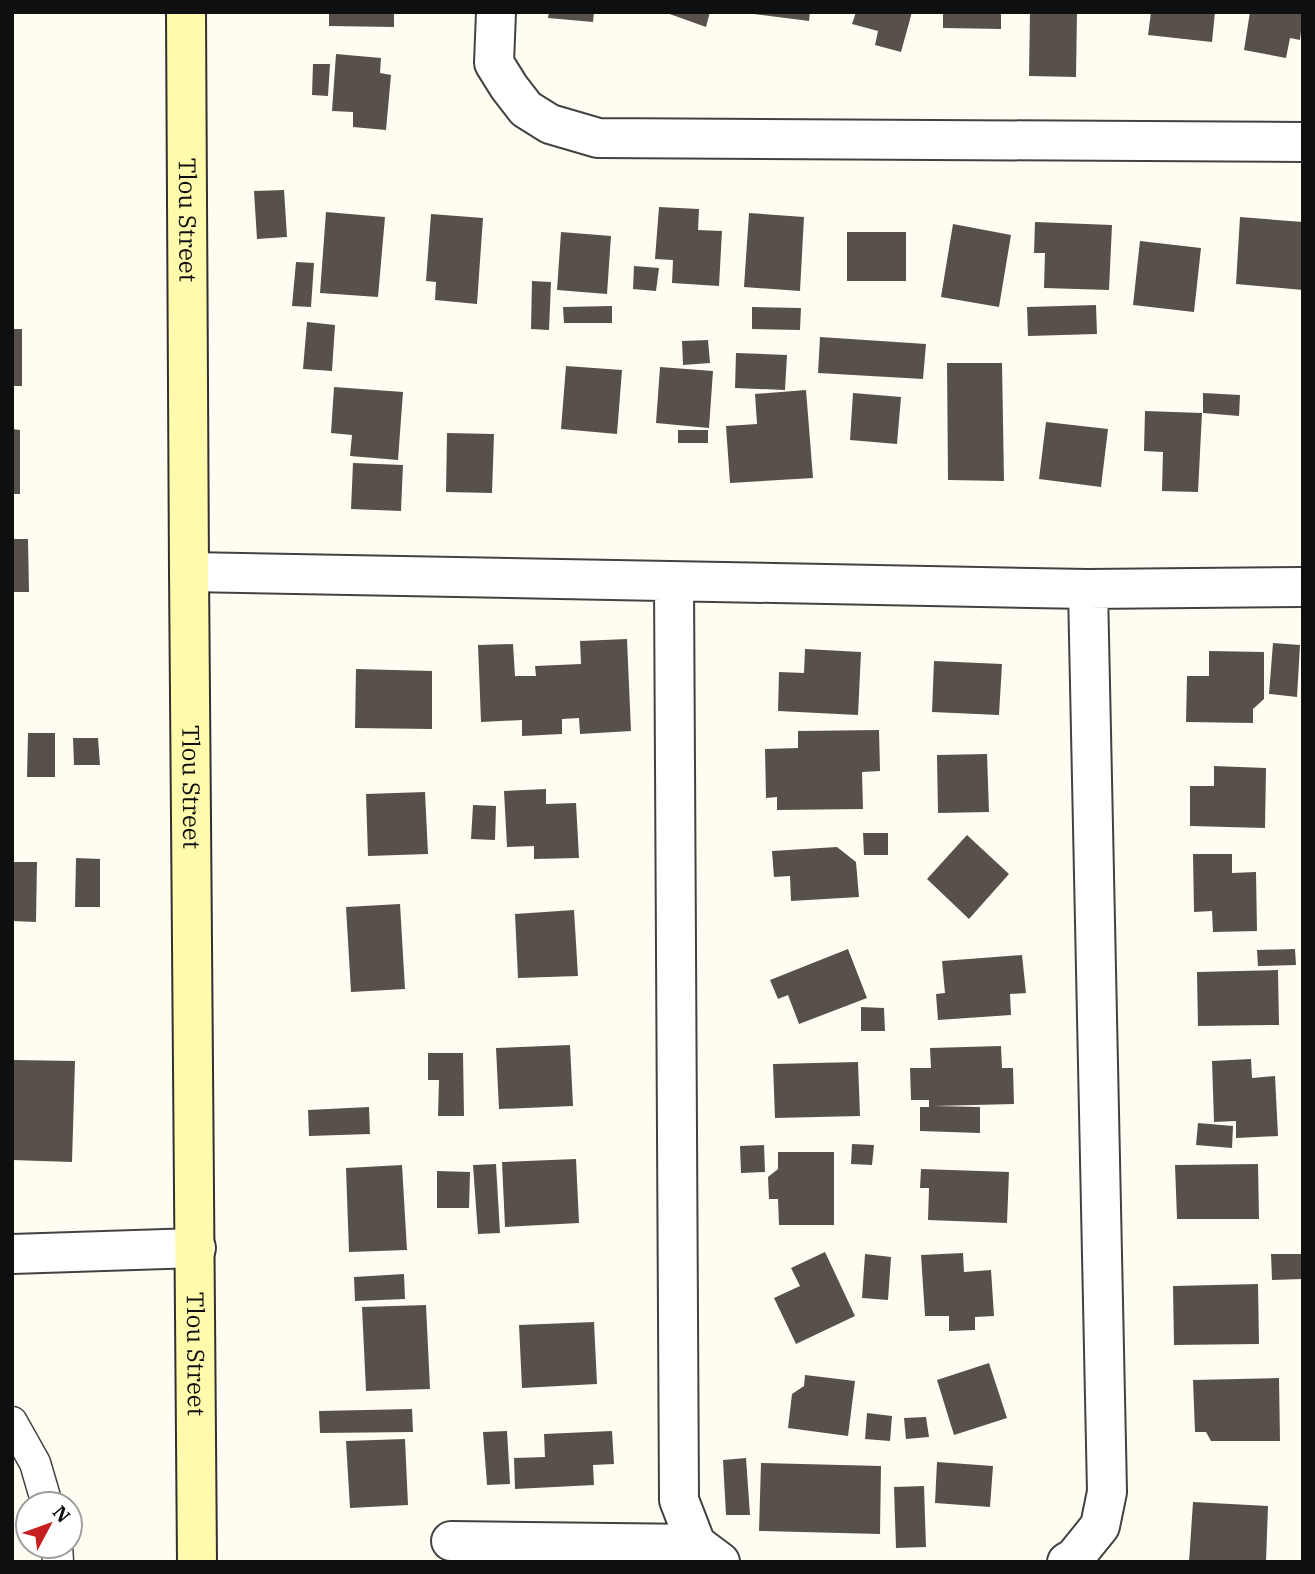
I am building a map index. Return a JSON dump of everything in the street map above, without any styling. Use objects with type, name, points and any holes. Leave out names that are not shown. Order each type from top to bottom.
[{"type":"street","name":"Tlou Street","points":[[186,12],[197,1562]]},
{"type":"street","points":[[496,12],[494,63],[526,109],[550,124],[598,138],[1303,142]]},
{"type":"street","points":[[189,572],[1088,589],[1303,587]]},
{"type":"street","points":[[674,582],[679,1500],[708,1553]]},
{"type":"street","points":[[1067,1562],[1075,1557],[1100,1526],[1107,1492],[1088,589]]},
{"type":"street","points":[[12,1254],[196,1248]]},
{"type":"street","points":[[451,1541],[708,1553]]},
{"type":"lane","points":[[12,1422],[35,1463],[43,1490]]},
{"type":"building","points":[[329,12],[394,12],[394,27],[329,26]]},
{"type":"building","points":[[549,12],[594,12],[593,22],[548,18]]},
{"type":"building","points":[[664,12],[710,12],[706,27]]},
{"type":"building","points":[[754,12],[810,12],[809,21]]},
{"type":"building","points":[[856,12],[912,12],[901,52],[875,45],[878,31],[852,24]]},
{"type":"building","points":[[943,12],[1001,12],[1001,29],[943,28]]},
{"type":"building","points":[[1030,12],[1077,12],[1076,77],[1029,76]]},
{"type":"building","points":[[1151,12],[1215,12],[1212,42],[1148,35]]},
{"type":"building","points":[[1250,12],[1303,12],[1300,40],[1290,38],[1286,58],[1244,50]]},
{"type":"building","points":[[336,54],[381,58],[380,73],[391,75],[386,130],[353,127],[353,112],[332,111]]},
{"type":"building","points":[[313,64],[330,64],[328,96],[312,95]]},
{"type":"building","points":[[284,190],[287,237],[257,239],[254,191]]},
{"type":"building","points":[[659,207],[699,209],[698,230],[722,231],[719,286],[672,283],[673,260],[655,259]]},
{"type":"building","points":[[326,212],[385,217],[378,297],[320,293]]},
{"type":"building","points":[[749,213],[804,217],[800,291],[744,287]]},
{"type":"building","points":[[431,214],[483,218],[477,304],[435,300],[436,282],[426,281]]},
{"type":"building","points":[[1240,217],[1303,222],[1303,290],[1236,284]]},
{"type":"building","points":[[1035,222],[1112,225],[1109,290],[1044,288],[1045,253],[1034,253]]},
{"type":"building","points":[[953,224],[1011,235],[999,307],[941,297]]},
{"type":"building","points":[[561,232],[611,236],[607,294],[557,290]]},
{"type":"building","points":[[847,232],[906,232],[906,281],[847,281]]},
{"type":"building","points":[[1140,241],[1201,248],[1194,312],[1133,305]]},
{"type":"building","points":[[296,262],[314,263],[311,307],[292,306]]},
{"type":"building","points":[[634,266],[659,268],[656,291],[633,289]]},
{"type":"building","points":[[532,281],[551,282],[549,330],[531,329]]},
{"type":"building","points":[[1096,305],[1097,334],[1028,336],[1027,307]]},
{"type":"building","points":[[612,306],[612,323],[564,323],[563,307]]},
{"type":"building","points":[[752,307],[801,308],[800,330],[752,329]]},
{"type":"building","points":[[307,322],[335,325],[332,371],[303,369]]},
{"type":"building","points":[[12,329],[22,329],[22,386],[12,386]]},
{"type":"building","points":[[820,337],[926,344],[923,379],[818,373]]},
{"type":"building","points":[[708,340],[710,363],[683,365],[682,341]]},
{"type":"building","points":[[736,353],[787,355],[785,390],[735,388]]},
{"type":"building","points":[[947,363],[1002,363],[1004,481],[948,480]]},
{"type":"building","points":[[566,366],[622,370],[617,434],[561,429]]},
{"type":"building","points":[[660,367],[713,371],[709,428],[656,423]]},
{"type":"building","points":[[334,387],[403,392],[398,460],[350,456],[352,435],[331,433]]},
{"type":"building","points":[[806,390],[813,478],[730,483],[726,426],[757,424],[755,394]]},
{"type":"building","points":[[853,393],[901,397],[897,444],[850,440]]},
{"type":"building","points":[[1203,393],[1240,395],[1239,416],[1203,413]]},
{"type":"building","points":[[1145,411],[1202,413],[1198,492],[1162,491],[1163,452],[1144,451]]},
{"type":"building","points":[[1046,422],[1108,429],[1101,487],[1039,479]]},
{"type":"building","points":[[12,429],[20,430],[20,494],[12,494]]},
{"type":"building","points":[[678,430],[708,430],[708,443],[678,443]]},
{"type":"building","points":[[447,433],[494,434],[492,493],[446,492]]},
{"type":"building","points":[[353,463],[403,465],[401,511],[351,509]]},
{"type":"building","points":[[12,539],[28,539],[29,592],[12,592]]},
{"type":"building","points":[[627,639],[631,731],[580,734],[579,718],[562,719],[562,734],[522,736],[522,720],[481,722],[478,645],[513,644],[515,676],[536,676],[535,666],[581,664],[580,641]]},
{"type":"building","points":[[1273,643],[1300,645],[1297,697],[1269,694]]},
{"type":"building","points":[[805,649],[861,652],[858,715],[778,711],[779,672],[804,673]]},
{"type":"building","points":[[1209,651],[1264,652],[1264,699],[1253,709],[1253,723],[1186,722],[1187,676],[1209,676]]},
{"type":"building","points":[[934,661],[1002,664],[999,715],[932,712]]},
{"type":"building","points":[[356,669],[432,671],[432,729],[355,728]]},
{"type":"building","points":[[879,730],[880,771],[862,772],[863,809],[777,810],[777,797],[766,798],[765,749],[798,748],[798,731]]},
{"type":"building","points":[[28,733],[55,733],[55,777],[27,777]]},
{"type":"building","points":[[73,738],[98,738],[100,765],[74,765]]},
{"type":"building","points":[[987,754],[989,812],[938,813],[937,755]]},
{"type":"building","points":[[1214,766],[1266,768],[1265,828],[1190,826],[1190,786],[1214,786]]},
{"type":"building","points":[[546,789],[546,804],[576,803],[579,858],[534,859],[534,846],[507,847],[504,791]]},
{"type":"building","points":[[425,792],[428,854],[368,856],[366,794]]},
{"type":"building","points":[[473,805],[496,806],[495,840],[471,839]]},
{"type":"building","points":[[863,833],[888,833],[888,855],[864,855]]},
{"type":"building","points":[[967,835],[1009,874],[969,919],[927,879]]},
{"type":"building","points":[[837,847],[856,862],[859,897],[791,901],[790,876],[774,877],[772,851]]},
{"type":"building","points":[[1193,854],[1232,854],[1232,873],[1256,872],[1257,931],[1213,932],[1212,911],[1194,912]]},
{"type":"building","points":[[76,858],[100,859],[100,907],[75,907]]},
{"type":"building","points":[[12,862],[37,862],[36,922],[12,921]]},
{"type":"building","points":[[400,904],[405,989],[351,992],[346,907]]},
{"type":"building","points":[[574,910],[578,976],[518,978],[515,914]]},
{"type":"building","points":[[848,949],[867,998],[799,1024],[788,995],[778,999],[770,980]]},
{"type":"building","points":[[1295,949],[1296,965],[1258,966],[1257,950]]},
{"type":"building","points":[[1022,955],[1026,993],[1010,994],[1011,1015],[938,1020],[936,994],[945,993],[942,961]]},
{"type":"building","points":[[1278,970],[1279,1025],[1198,1026],[1197,972]]},
{"type":"building","points":[[861,1007],[884,1008],[885,1031],[861,1031]]},
{"type":"building","points":[[570,1045],[573,1106],[499,1109],[496,1048]]},
{"type":"building","points":[[1001,1046],[1002,1068],[1013,1068],[1014,1104],[934,1106],[980,1107],[980,1133],[920,1131],[920,1107],[929,1107],[929,1100],[911,1100],[910,1068],[931,1068],[930,1048]]},
{"type":"building","points":[[428,1053],[463,1053],[464,1116],[438,1116],[439,1080],[428,1080]]},
{"type":"building","points":[[1251,1059],[1252,1078],[1275,1076],[1278,1136],[1236,1138],[1236,1121],[1214,1122],[1212,1061]]},
{"type":"building","points":[[14,1060],[75,1061],[72,1162],[12,1160]]},
{"type":"building","points":[[858,1062],[860,1116],[775,1118],[773,1064]]},
{"type":"building","points":[[369,1107],[370,1134],[309,1136],[308,1110]]},
{"type":"building","points":[[1198,1123],[1233,1126],[1232,1148],[1196,1145]]},
{"type":"building","points":[[852,1144],[874,1145],[872,1165],[851,1164]]},
{"type":"building","points":[[764,1145],[765,1172],[741,1173],[740,1146]]},
{"type":"building","points":[[778,1152],[834,1152],[834,1225],[779,1225],[778,1199],[769,1199],[768,1177],[778,1169]]},
{"type":"building","points":[[576,1159],[579,1223],[505,1227],[502,1162]]},
{"type":"building","points":[[496,1164],[500,1233],[478,1234],[473,1165]]},
{"type":"building","points":[[1258,1164],[1259,1219],[1177,1219],[1175,1165]]},
{"type":"building","points":[[402,1165],[407,1250],[349,1252],[346,1168]]},
{"type":"building","points":[[921,1169],[1009,1172],[1007,1223],[928,1220],[929,1188],[920,1188]]},
{"type":"building","points":[[437,1171],[470,1172],[469,1208],[437,1208]]},
{"type":"building","points":[[825,1252],[855,1316],[796,1344],[774,1298],[800,1286],[791,1268]]},
{"type":"building","points":[[963,1253],[964,1272],[991,1270],[994,1316],[975,1317],[975,1330],[949,1331],[949,1316],[925,1316],[921,1255]]},
{"type":"building","points":[[865,1254],[891,1257],[888,1300],[862,1298]]},
{"type":"building","points":[[1271,1254],[1303,1254],[1303,1279],[1272,1280]]},
{"type":"building","points":[[404,1274],[405,1299],[355,1301],[354,1277]]},
{"type":"building","points":[[1258,1284],[1259,1344],[1174,1345],[1173,1286]]},
{"type":"building","points":[[426,1305],[430,1389],[366,1391],[362,1307]]},
{"type":"building","points":[[594,1322],[597,1384],[522,1388],[519,1325]]},
{"type":"building","points":[[989,1363],[1007,1418],[954,1435],[937,1380]]},
{"type":"building","points":[[805,1375],[855,1381],[848,1436],[788,1428],[792,1394],[804,1386]]},
{"type":"building","points":[[1279,1378],[1280,1441],[1211,1441],[1206,1432],[1195,1432],[1193,1380]]},
{"type":"building","points":[[412,1409],[413,1432],[320,1433],[319,1411]]},
{"type":"building","points":[[867,1413],[892,1416],[890,1441],[865,1439]]},
{"type":"building","points":[[926,1417],[929,1437],[906,1439],[904,1418]]},
{"type":"building","points":[[507,1431],[510,1484],[487,1485],[483,1432]]},
{"type":"building","points":[[612,1431],[614,1464],[593,1465],[594,1485],[515,1489],[514,1458],[545,1457],[544,1434]]},
{"type":"building","points":[[405,1439],[408,1505],[350,1508],[346,1441]]},
{"type":"building","points":[[746,1458],[750,1515],[726,1515],[723,1460]]},
{"type":"building","points":[[937,1462],[993,1466],[990,1507],[935,1503]]},
{"type":"building","points":[[761,1463],[881,1466],[880,1534],[759,1531]]},
{"type":"building","points":[[924,1486],[926,1547],[896,1548],[894,1487]]},
{"type":"building","points":[[1193,1502],[1268,1506],[1266,1562],[1189,1562]]}]
